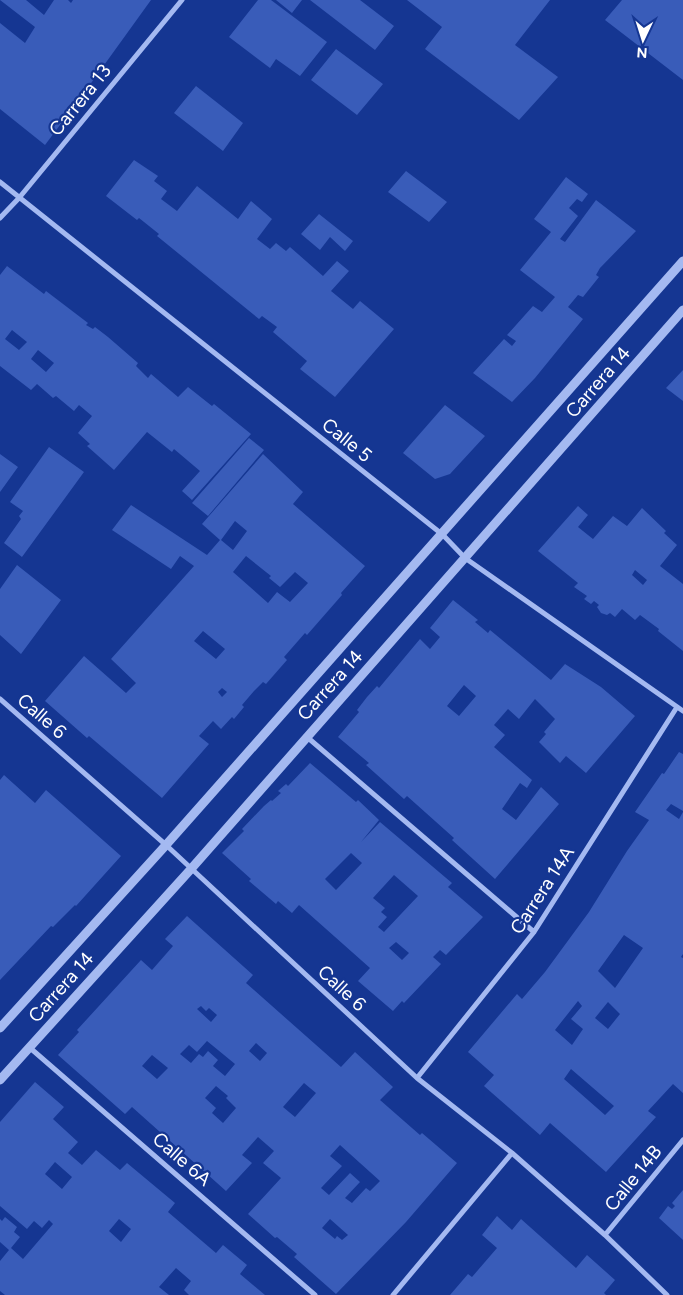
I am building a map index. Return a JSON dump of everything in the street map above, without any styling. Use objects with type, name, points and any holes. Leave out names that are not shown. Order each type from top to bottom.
[{"type":"street","name":"Carrera 13","points":[[0,218],[19,198],[182,0]]},
{"type":"street","name":"Calle 5","points":[[0,182],[442,535],[465,558],[683,711]]},
{"type":"street","name":"Carrera 14","points":[[0,1028],[166,845],[683,261]]},
{"type":"street","name":"Carrera 14","points":[[0,1080],[190,869],[683,310]]},
{"type":"street","name":"Calle 6","points":[[0,699],[166,845],[417,1078],[512,1153],[605,1234],[667,1295]]},
{"type":"street","name":"Carrera 14A","points":[[417,1078],[534,932],[677,707]]},
{"type":"street","points":[[307,737],[534,932]]},
{"type":"street","name":"Calle 6A","points":[[29,1046],[315,1295]]},
{"type":"street","name":"Calle 14B","points":[[605,1234],[683,1140]]},
{"type":"street","points":[[393,1295],[512,1153]]},
{"type":"building","points":[[0,0],[26,0],[44,15],[54,0],[68,0],[71,3],[73,0],[151,0],[89,86],[87,84],[67,112],[69,113],[45,145],[0,109],[0,23],[25,43],[35,27]]},
{"type":"building","points":[[258,0],[271,0],[327,42],[300,76],[276,59],[270,68],[229,37]]},
{"type":"building","points":[[276,0],[302,0],[292,13]]},
{"type":"building","points":[[310,0],[360,0],[394,26],[375,50]]},
{"type":"building","points":[[407,0],[550,0],[515,45],[558,77],[519,120],[425,49],[442,27]]},
{"type":"building","points":[[622,0],[683,0],[683,80],[605,20]]},
{"type":"building","points":[[336,49],[383,84],[357,115],[311,80]]},
{"type":"building","points":[[196,86],[243,123],[223,151],[174,113]]},
{"type":"building","points":[[134,160],[158,176],[154,181],[167,191],[161,199],[177,211],[197,186],[238,219],[251,201],[272,219],[257,239],[270,249],[276,243],[286,251],[290,247],[323,276],[337,261],[349,271],[331,291],[353,309],[360,301],[394,329],[335,397],[300,369],[307,361],[273,332],[277,327],[262,316],[259,319],[157,236],[159,234],[106,196]]},
{"type":"building","points":[[406,171],[447,202],[429,222],[388,192]]},
{"type":"building","points":[[566,177],[588,194],[582,202],[577,199],[569,208],[578,216],[560,239],[565,242],[596,200],[636,231],[600,268],[596,275],[599,277],[583,297],[578,295],[568,307],[583,319],[535,378],[512,402],[473,373],[504,339],[512,346],[516,341],[507,335],[533,306],[542,312],[555,297],[520,270],[551,232],[534,219]]},
{"type":"building","points":[[319,214],[353,241],[345,251],[330,237],[320,250],[301,234]]},
{"type":"building","points":[[7,266],[44,294],[46,291],[88,323],[86,325],[93,329],[95,327],[108,337],[138,363],[136,366],[148,378],[151,374],[178,397],[188,387],[212,406],[214,404],[251,434],[192,500],[182,491],[200,471],[174,449],[172,452],[147,432],[114,470],[87,446],[90,444],[78,433],[92,416],[79,405],[74,411],[56,396],[53,398],[37,384],[31,390],[0,366],[0,275]],"holes":[[[12,330],[27,342],[19,350],[5,339]],[[38,350],[54,363],[46,372],[31,359]]]},
{"type":"building","points":[[683,370],[683,401],[666,388]]},
{"type":"building","points":[[445,405],[485,436],[450,474],[435,479],[403,453]]},
{"type":"building","points":[[249,438],[264,450],[208,516],[192,503]]},
{"type":"building","points":[[49,447],[84,472],[22,557],[4,543],[21,519],[19,516],[23,511],[10,502]]},
{"type":"building","points":[[0,454],[18,467],[0,492]]},
{"type":"building","points":[[263,454],[303,492],[293,504],[365,566],[307,635],[305,633],[284,657],[287,660],[266,684],[263,682],[242,705],[244,707],[234,719],[232,717],[221,729],[213,721],[199,736],[209,744],[162,798],[89,736],[87,738],[45,701],[84,656],[126,693],[136,683],[111,659],[194,566],[180,556],[171,569],[112,530],[131,505],[207,555],[220,540],[202,524]],"holes":[[[235,521],[247,531],[233,550],[221,540]],[[246,556],[271,576],[269,578],[280,587],[295,572],[308,583],[290,602],[277,592],[268,603],[233,572]],[[203,631],[225,649],[216,659],[194,641]],[[222,688],[227,692],[222,697],[218,692]]]},
{"type":"building","points":[[578,506],[588,515],[578,527],[593,539],[613,516],[627,526],[642,508],[666,531],[664,533],[677,545],[660,566],[683,584],[683,651],[640,615],[635,620],[622,609],[615,617],[610,613],[607,615],[601,613],[597,607],[599,605],[594,601],[591,604],[584,599],[587,596],[574,587],[578,583],[538,551]],"holes":[[[635,570],[647,580],[643,585],[632,575]]]},
{"type":"building","points":[[17,565],[61,600],[21,654],[0,635],[0,589]]},
{"type":"building","points":[[453,600],[478,620],[475,622],[488,633],[490,630],[551,680],[565,664],[601,687],[635,716],[586,773],[566,756],[560,763],[539,742],[546,734],[544,732],[555,719],[535,699],[519,719],[508,709],[494,725],[505,735],[494,747],[532,780],[527,788],[520,783],[502,809],[516,820],[541,787],[559,804],[495,879],[452,840],[454,838],[407,796],[404,799],[366,765],[369,763],[338,737],[359,712],[357,710],[367,697],[377,686],[379,688],[420,639],[430,649],[440,637],[430,628]],"holes":[[[464,685],[476,696],[459,716],[447,706]]]},
{"type":"building","points":[[679,752],[683,754],[683,811],[671,804],[666,810],[679,819],[683,812],[683,954],[681,957],[683,958],[683,1093],[673,1084],[648,1111],[656,1117],[606,1172],[550,1123],[540,1135],[484,1086],[494,1075],[468,1052],[517,994],[522,999],[545,972],[589,912],[649,820],[635,812],[662,773],[664,774]],"holes":[[[624,935],[643,948],[615,988],[598,971]],[[578,1001],[582,1006],[571,1019],[583,1029],[572,1045],[555,1030]],[[608,1002],[620,1014],[608,1029],[595,1018]],[[571,1069],[614,1106],[605,1115],[564,1079]]]},
{"type":"building","points":[[310,763],[356,802],[358,800],[379,820],[361,842],[380,822],[452,883],[448,887],[483,917],[446,955],[440,950],[433,957],[441,964],[404,1003],[402,1001],[393,1011],[358,981],[370,968],[299,905],[292,913],[278,901],[276,904],[249,881],[251,879],[222,853],[244,831],[242,829],[264,806],[281,793],[278,791],[286,784],[288,786]],"holes":[[[351,853],[362,863],[336,890],[325,879]],[[394,875],[418,896],[384,932],[378,927],[387,917],[381,912],[385,908],[373,898]],[[396,942],[409,953],[402,960],[389,948]]]},
{"type":"building","points":[[4,775],[35,803],[46,790],[121,856],[76,906],[53,927],[51,926],[0,980],[0,780]]},
{"type":"building","points":[[187,916],[253,975],[246,983],[341,1067],[355,1052],[393,1087],[380,1100],[420,1135],[422,1133],[457,1163],[406,1222],[336,1294],[294,1257],[297,1254],[277,1237],[275,1238],[248,1214],[281,1178],[263,1163],[274,1151],[258,1137],[242,1155],[252,1163],[226,1191],[132,1107],[125,1114],[58,1055],[79,1032],[77,1030],[141,960],[152,970],[173,946],[165,939]],"holes":[[[201,1006],[206,1011],[209,1008],[217,1015],[211,1022],[197,1009]],[[207,1041],[235,1064],[225,1076],[213,1066],[218,1060],[208,1051],[203,1057],[199,1054],[191,1063],[180,1054],[189,1045],[197,1052]],[[256,1043],[267,1053],[260,1061],[249,1051]],[[152,1055],[168,1068],[157,1079],[142,1066]],[[304,1083],[316,1093],[295,1117],[283,1107]],[[216,1086],[228,1096],[226,1098],[236,1108],[223,1123],[212,1113],[216,1108],[205,1098]],[[340,1145],[380,1181],[370,1191],[366,1188],[352,1203],[345,1198],[360,1182],[350,1173],[329,1195],[321,1188],[342,1166],[330,1156]],[[330,1219],[348,1235],[342,1240],[337,1236],[335,1239],[322,1228]]]},
{"type":"building","points":[[35,1082],[64,1107],[53,1119],[78,1142],[68,1153],[82,1165],[96,1150],[120,1170],[127,1163],[175,1203],[168,1212],[216,1253],[223,1245],[247,1265],[240,1274],[265,1295],[189,1295],[184,1290],[191,1281],[176,1268],[159,1287],[169,1295],[5,1295],[0,1291],[0,1261],[9,1250],[0,1242],[0,1219],[2,1221],[5,1217],[17,1227],[14,1232],[20,1237],[11,1248],[23,1259],[53,1224],[49,1220],[42,1228],[34,1221],[27,1229],[0,1206],[0,1122]],"holes":[[[55,1162],[72,1177],[62,1189],[45,1174]],[[119,1219],[131,1229],[121,1242],[109,1231]]]},
{"type":"building","points":[[683,1190],[683,1240],[659,1218],[668,1206],[672,1209],[675,1206],[672,1203]]},
{"type":"building","points":[[497,1216],[512,1230],[521,1219],[576,1268],[587,1255],[615,1280],[604,1293],[606,1295],[450,1295],[468,1274],[472,1277],[497,1248],[482,1235]]}]
